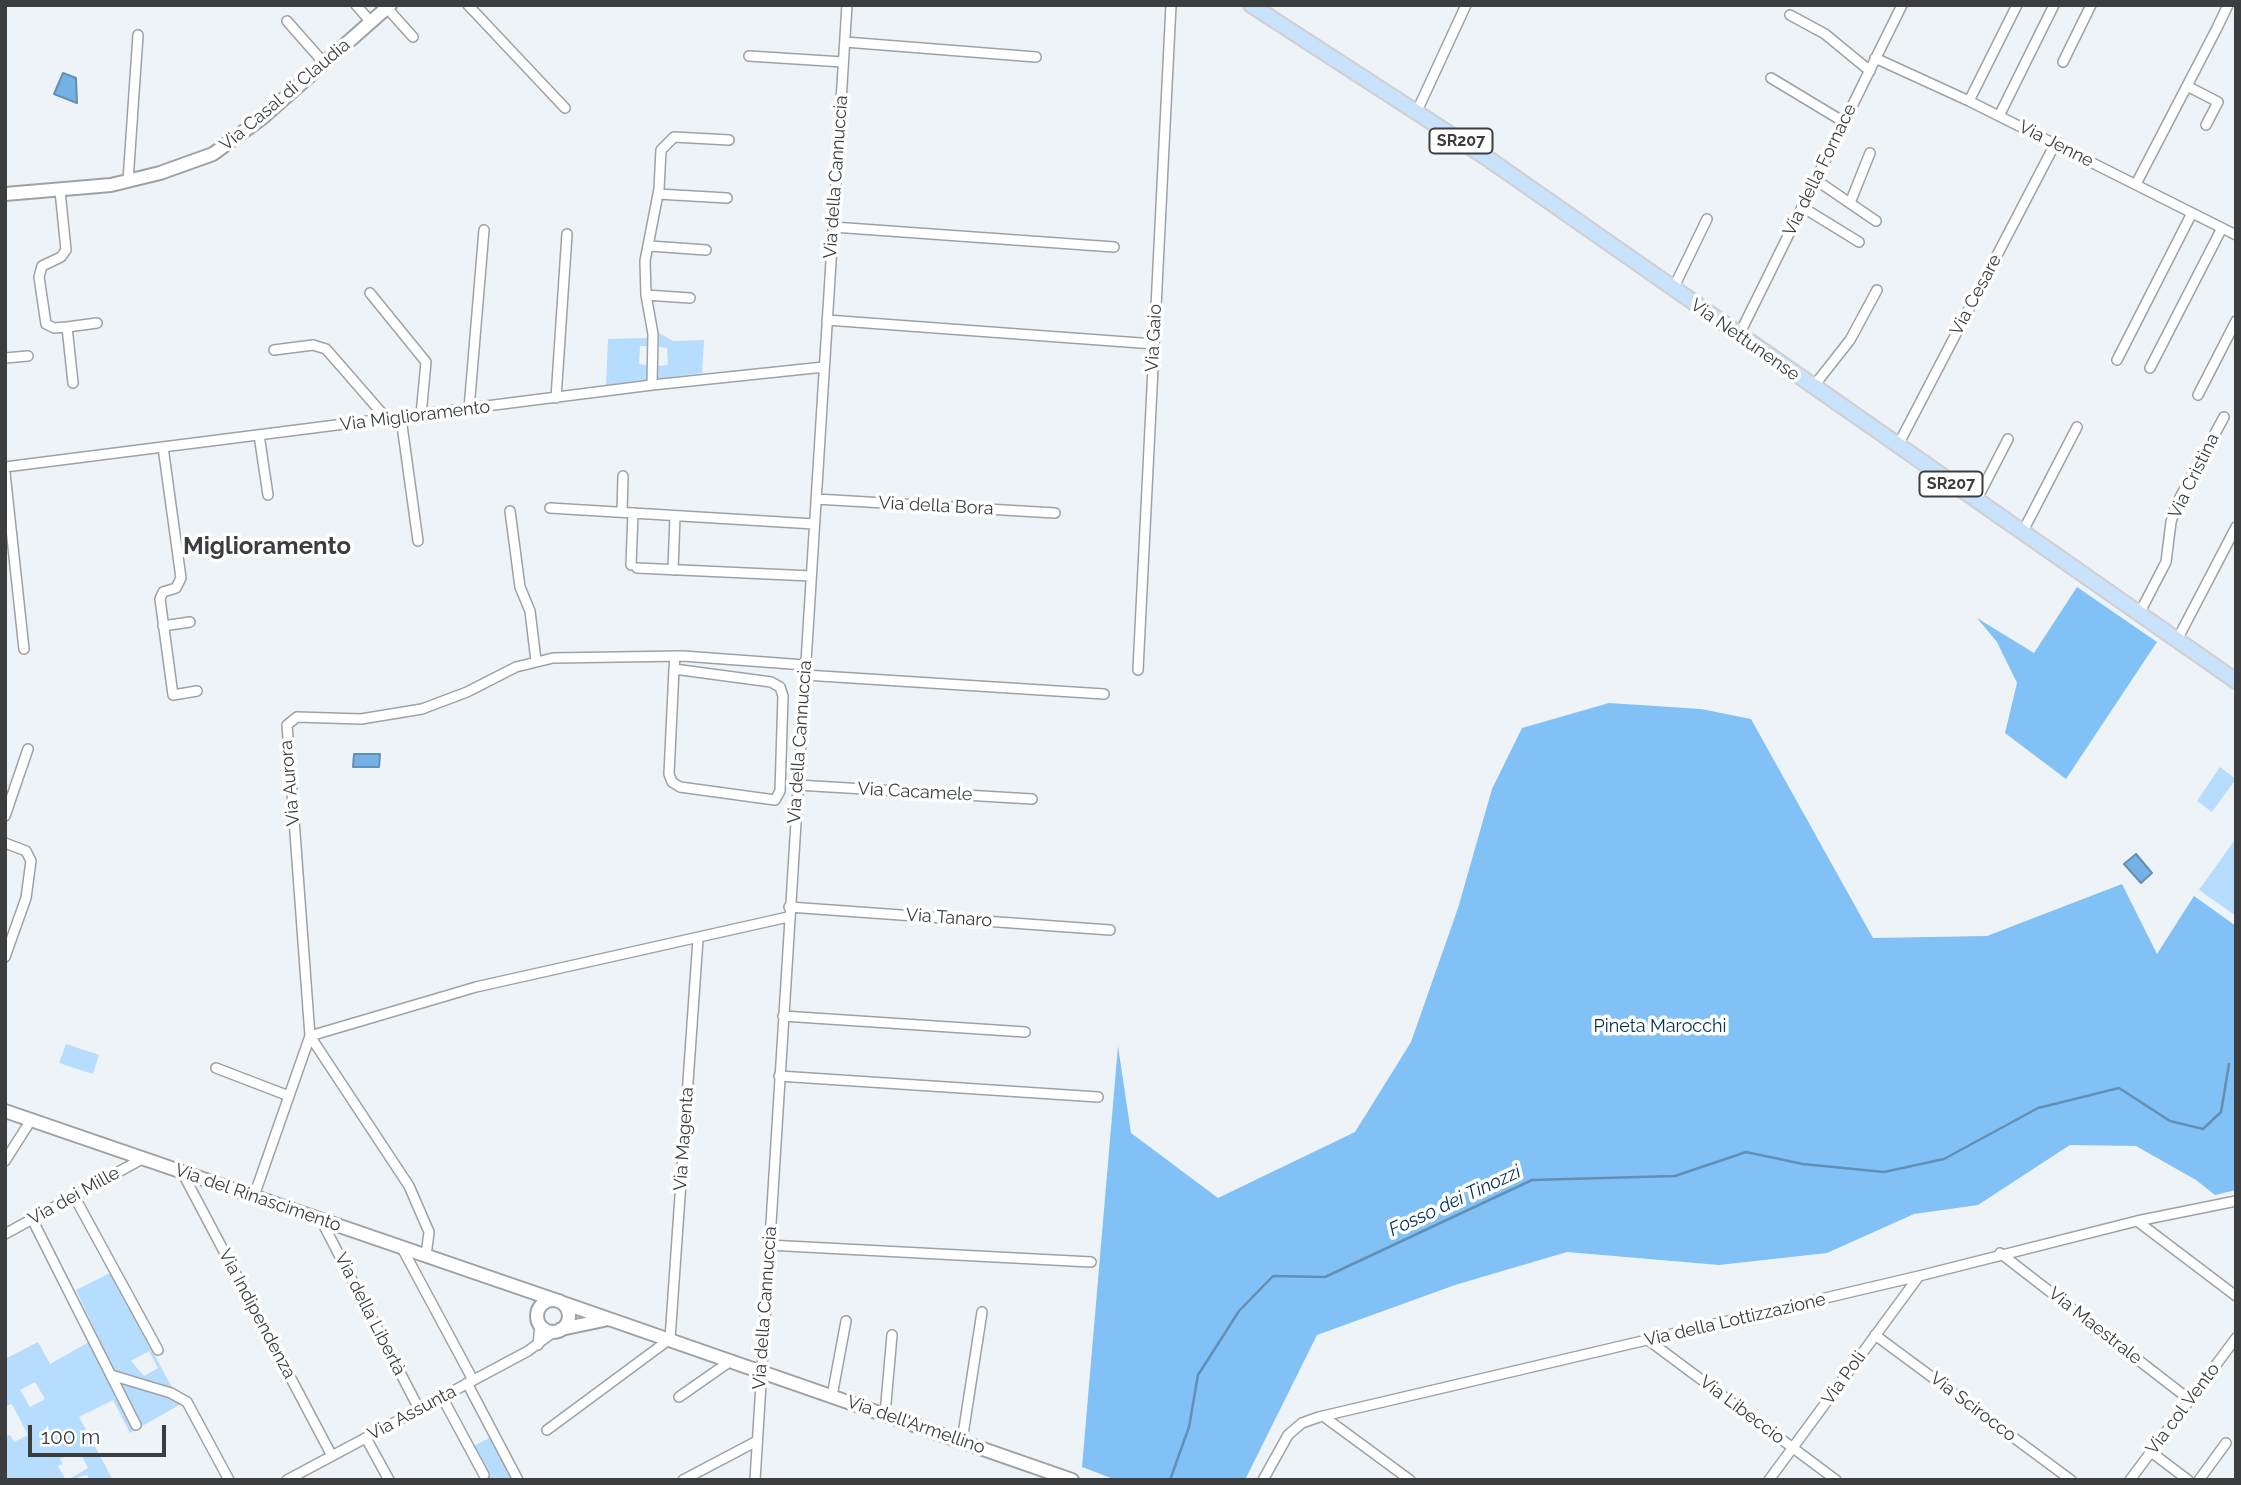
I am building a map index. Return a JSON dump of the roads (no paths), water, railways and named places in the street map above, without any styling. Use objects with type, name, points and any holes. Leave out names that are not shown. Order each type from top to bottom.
[{"type":"main road","name":"Via Nettunense","points":[[1251,5],[1417,111],[2236,681]]},
{"type":"street","points":[[356,5],[371,22]]},
{"type":"street","points":[[468,5],[565,108]]},
{"type":"street","name":"Via della Cannuccia","points":[[755,1480],[847,5]]},
{"type":"street","name":"Via Gaio","points":[[1138,670],[1171,5]]},
{"type":"street","points":[[1417,111],[1466,5]]},
{"type":"street","name":"Via della Fornace","points":[[1739,335],[1902,5]]},
{"type":"street","points":[[1969,101],[2017,5]]},
{"type":"street","points":[[1999,116],[2054,5]]},
{"type":"street","points":[[2063,62],[2091,5]]},
{"type":"street","points":[[2136,184],[2228,5]]},
{"type":"street","points":[[388,7],[413,37]]},
{"type":"street","name":"Via Casal di Claudia","points":[[5,194],[60,191],[128,181],[183,166],[220,150],[244,133],[388,7]]},
{"type":"street","points":[[1790,15],[1825,34],[1870,71]]},
{"type":"street","points":[[287,21],[324,63]]},
{"type":"street","points":[[128,181],[138,35]]},
{"type":"street","points":[[845,41],[1036,57]]},
{"type":"street","points":[[749,56],[844,62]]},
{"type":"street","name":"Via Jenne","points":[[1875,58],[1969,101],[2236,234]]},
{"type":"street","points":[[1771,78],[1844,122]]},
{"type":"street","points":[[2187,86],[2218,102],[2206,125]]},
{"type":"street","points":[[652,385],[653,334],[646,295],[645,261],[658,194],[661,150],[668,140],[680,137],[729,140]]},
{"type":"street","name":"Via Cesare","points":[[1897,447],[2055,144]]},
{"type":"street","points":[[1850,203],[1870,153]]},
{"type":"street","points":[[1816,180],[1876,221]]},
{"type":"street","points":[[60,191],[65,250],[61,257],[44,264],[39,277],[46,324],[54,328],[97,323]]},
{"type":"street","points":[[658,194],[727,198]]},
{"type":"street","points":[[1802,207],[1859,242]]},
{"type":"street","points":[[2118,359],[2192,213]]},
{"type":"street","points":[[1673,289],[1707,219]]},
{"type":"street","points":[[833,227],[1114,247]]},
{"type":"street","points":[[2150,368],[2222,228]]},
{"type":"street","points":[[469,409],[484,230]]},
{"type":"street","points":[[556,398],[567,234]]},
{"type":"street","points":[[650,246],[706,250]]},
{"type":"street","points":[[1813,387],[1850,340],[1877,290]]},
{"type":"street","points":[[370,293],[426,362],[421,415]]},
{"type":"street","points":[[646,295],[690,298]]},
{"type":"street","points":[[827,320],[1154,344]]},
{"type":"street","points":[[2198,395],[2236,321]]},
{"type":"street","points":[[67,327],[73,383]]},
{"type":"street","points":[[274,350],[313,345],[326,349],[387,419]]},
{"type":"street","points":[[5,358],[28,356]]},
{"type":"street","name":"Via Miglioramento","points":[[5,467],[652,385],[824,368]]},
{"type":"street","name":"Via Cristina","points":[[2139,614],[2165,564],[2171,519],[2177,503],[2224,417]]},
{"type":"street","points":[[401,418],[418,541]]},
{"type":"street","points":[[2022,533],[2077,427]]},
{"type":"street","points":[[259,435],[268,495]]},
{"type":"street","points":[[1976,501],[2008,439]]},
{"type":"street","points":[[163,447],[181,578],[176,588],[161,596],[173,699],[197,691]]},
{"type":"street","points":[[5,473],[24,649]]},
{"type":"street","points":[[622,512],[623,476]]},
{"type":"street","name":"Via della Bora","points":[[816,499],[1055,513]]},
{"type":"street","points":[[550,508],[814,524]]},
{"type":"street","points":[[510,511],[519,583],[531,615],[536,661]]},
{"type":"street","points":[[633,513],[634,567],[811,576]]},
{"type":"street","points":[[673,570],[675,516]]},
{"type":"street","points":[[2177,640],[2236,527]]},
{"type":"street","points":[[163,626],[190,622]]},
{"type":"street","name":"Via Aurora","points":[[426,1256],[429,1232],[409,1186],[310,1036],[287,724],[299,717],[357,720],[422,709],[467,692],[512,668],[536,661],[574,656],[675,656],[805,670],[1104,694]]},
{"type":"street","points":[[674,669],[771,682],[780,687],[783,696],[780,792],[775,800],[680,787],[672,782],[669,774],[674,669],[675,656]]},
{"type":"street","points":[[5,816],[28,749]]},
{"type":"street","name":"Via Cacamele","points":[[797,785],[1032,799]]},
{"type":"street","points":[[5,844],[26,851],[32,861],[26,898],[5,957]]},
{"type":"street","points":[[254,1196],[310,1036],[476,987],[698,939],[789,912]]},
{"type":"street","name":"Via Tanaro","points":[[789,912],[1110,930]]},
{"type":"street","name":"Via Magenta","points":[[670,1339],[698,939]]},
{"type":"street","points":[[783,1016],[1025,1031]]},
{"type":"street","points":[[216,1068],[289,1096]]},
{"type":"street","points":[[779,1076],[1098,1097]]},
{"type":"street","name":"Via del Rinascimento","points":[[5,1111],[761,1371]]},
{"type":"street","points":[[5,1161],[31,1120]]},
{"type":"street","name":"Via dei Mille","points":[[5,1234],[142,1159]]},
{"type":"street","name":"Via Indipendenza","points":[[182,1172],[332,1456]]},
{"type":"street","points":[[75,1196],[158,1350]]},
{"type":"street","name":"Via della Lottizzazione","points":[[1263,1480],[1276,1452],[1291,1431],[1302,1423],[1324,1416],[1919,1276],[2000,1253],[2137,1220],[2236,1201]]},
{"type":"street","points":[[32,1219],[136,1425]]},
{"type":"street","name":"Via della Libertà","points":[[321,1220],[419,1409]]},
{"type":"street","points":[[2137,1220],[2236,1296]]},
{"type":"street","points":[[768,1245],[1091,1262]]},
{"type":"street","points":[[402,1248],[518,1480]]},
{"type":"street","name":"Via Maestrale","points":[[2000,1253],[2190,1400]]},
{"type":"street","name":"Via Poli","points":[[1769,1480],[1919,1276]]},
{"type":"street","name":"Via del Rinascimento","points":[[510,1284],[527,1300],[539,1320]]},
{"type":"street","points":[[538,1345],[539,1320],[544,1303],[560,1302],[569,1317],[558,1330],[539,1320]]},
{"type":"street","points":[[962,1441],[982,1312]]},
{"type":"street","name":"Via del Rinascimento","points":[[558,1330],[608,1320]]},
{"type":"street","points":[[832,1395],[846,1321]]},
{"type":"street","name":"Via Assunta","points":[[287,1480],[538,1345],[558,1330]]},
{"type":"street","points":[[885,1414],[892,1335]]},
{"type":"street","name":"Via Scirocco","points":[[1875,1335],[2071,1480]]},
{"type":"street","points":[[547,1430],[670,1339]]},
{"type":"street","name":"Via Libeccio","points":[[1648,1340],[1836,1480]]},
{"type":"street","name":"Via col Vento","points":[[2130,1480],[2235,1342]]},
{"type":"street","points":[[679,1397],[732,1360]]},
{"type":"street","name":"Via dell'Armellino","points":[[761,1371],[1072,1480]]},
{"type":"street","points":[[111,1375],[175,1394],[187,1402],[229,1480]]},
{"type":"street","points":[[442,1397],[484,1475]]},
{"type":"street","points":[[1324,1416],[1410,1480]]},
{"type":"street","points":[[366,1438],[388,1480]]},
{"type":"street","points":[[683,1480],[757,1441]]},
{"type":"street","points":[[2199,1480],[2226,1443]]},
{"type":"street","points":[[2151,1452],[2188,1480]]},
{"type":"street","points":[[1034,1466],[1050,1480]]},
{"type":"waterway","name":"Fosso dei Tinozzi","points":[[1170,1480],[1189,1427],[1198,1375],[1239,1311],[1273,1276],[1325,1277],[1532,1180],[1675,1176],[1746,1152],[1803,1164],[1884,1172],[1944,1159],[2038,1108],[2119,1088],[2170,1121],[2203,1129],[2221,1112],[2229,1064]]},
{"type":"district","name":"Miglioramento","points":[[267,547]]},
{"type":"park label","name":"Pineta Marocchi","points":[[1660,1027]]}]
